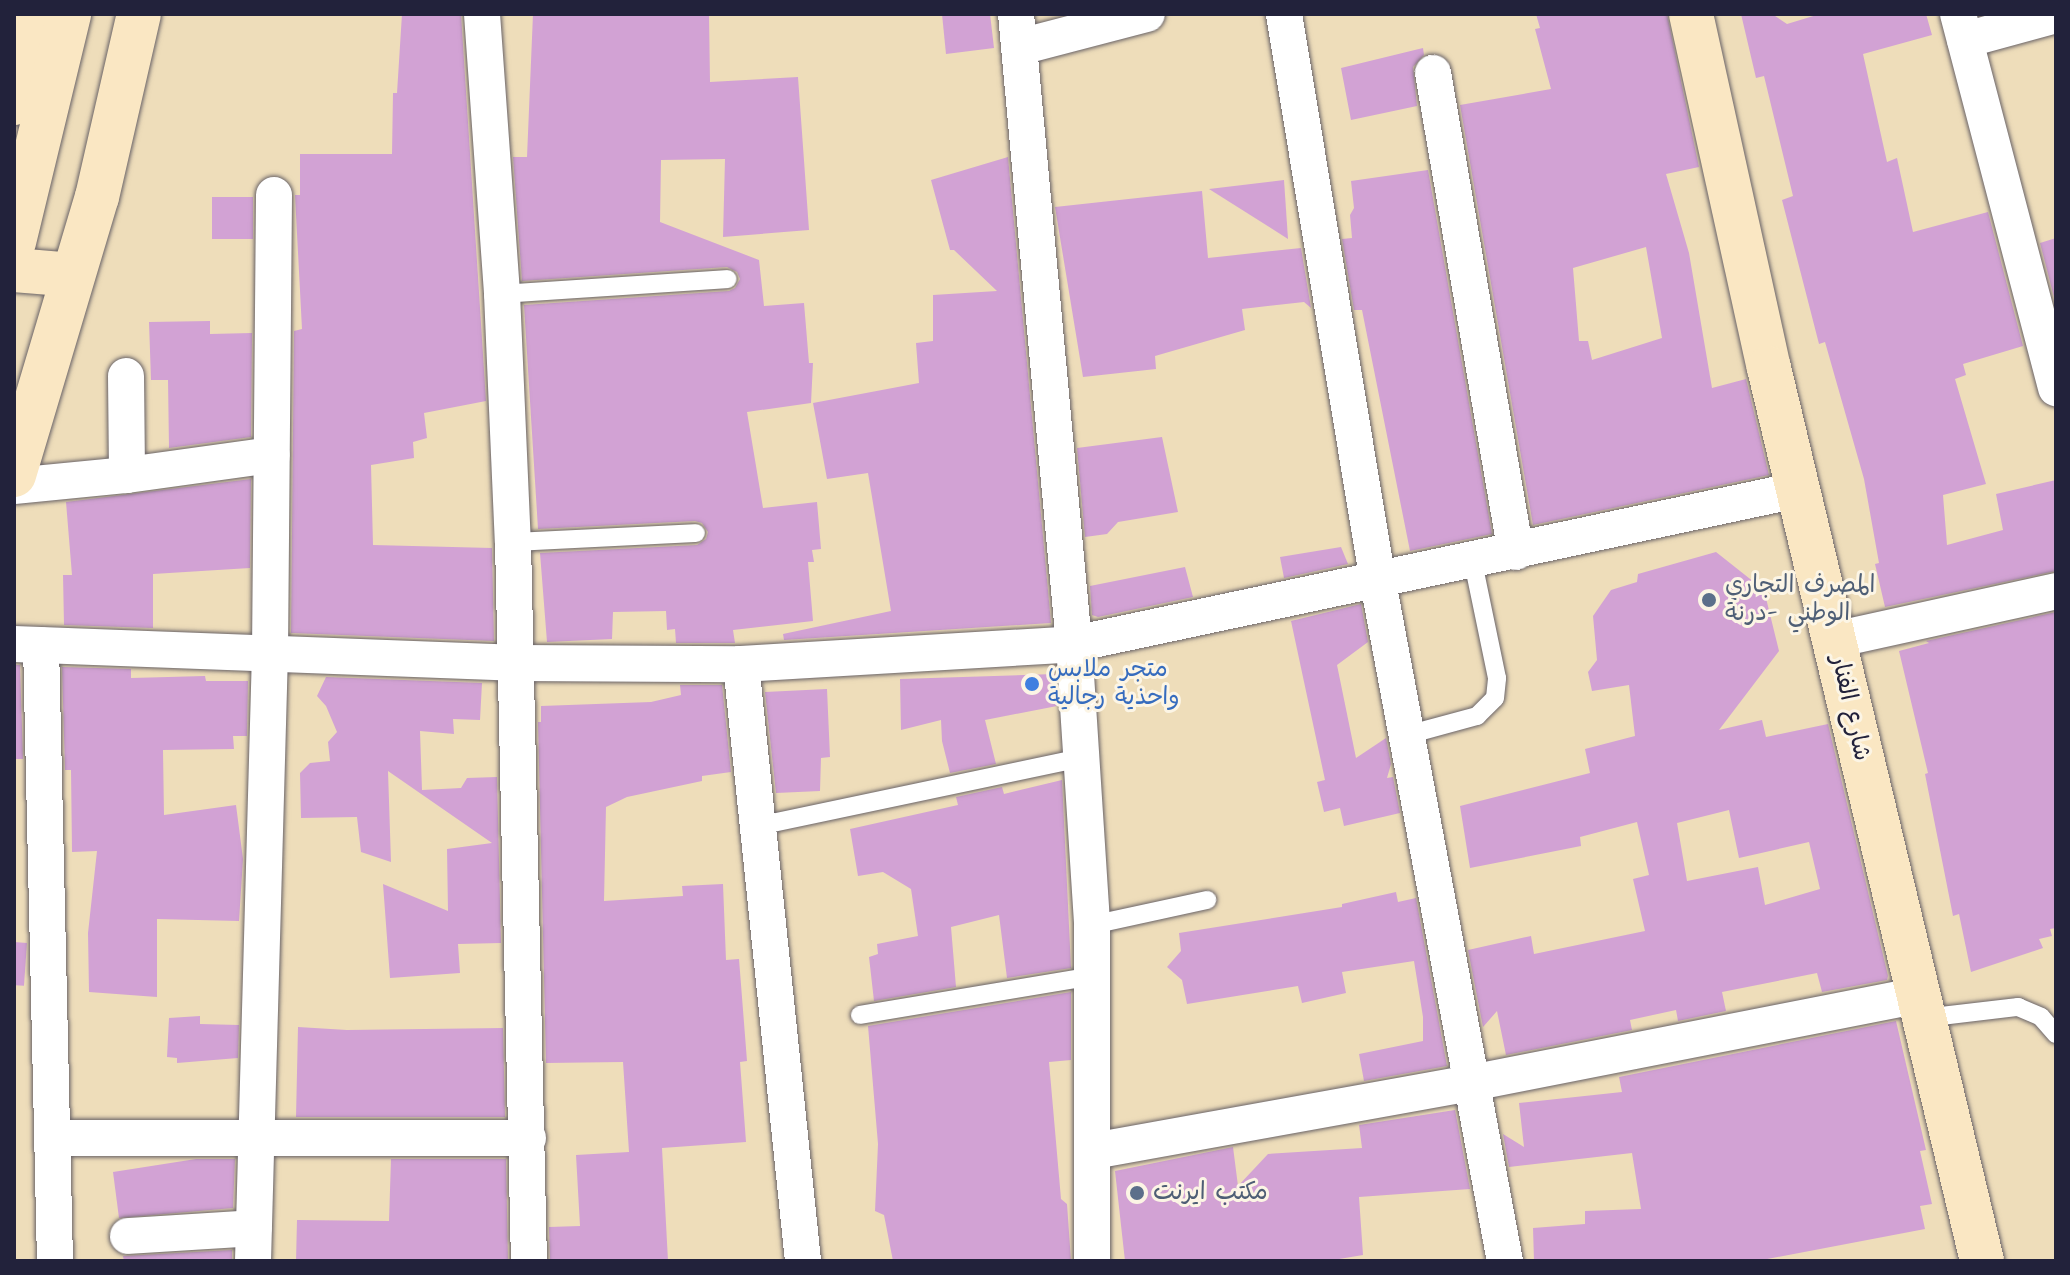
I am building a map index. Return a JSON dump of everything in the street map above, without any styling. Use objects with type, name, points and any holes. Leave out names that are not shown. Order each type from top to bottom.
[{"type":"street","points":[[14,103],[34,14]]},
{"type":"street","points":[[14,242],[69,14]]},
{"type":"street","points":[[14,475],[97,197],[139,14]]},
{"type":"street","points":[[482,14],[502,294],[513,542],[529,1261]]},
{"type":"street","points":[[1092,1261],[1092,925],[1074,644],[1018,31],[1147,14]]},
{"type":"street","points":[[1284,14],[1378,582],[1505,1261]]},
{"type":"street","name":"شارع الفنار","points":[[1691,14],[1797,490],[1982,1261]]},
{"type":"street","points":[[2056,15],[1961,27],[2056,388]]},
{"type":"street","points":[[1433,73],[1516,552]]},
{"type":"street","points":[[128,1236],[254,1244],[270,653],[274,195]]},
{"type":"street","points":[[14,270],[73,275]]},
{"type":"street","points":[[126,376],[127,475]]},
{"type":"street","points":[[14,486],[127,475],[272,455]]},
{"type":"street","points":[[55,1261],[53,1138],[27,644],[517,663],[741,664],[1074,644],[1473,562],[1797,490]]},
{"type":"street","points":[[1834,640],[2056,591]]},
{"type":"street","points":[[741,664],[803,1261]]},
{"type":"street","points":[[1093,1151],[1921,1006]]},
{"type":"street","points":[[53,1138],[528,1138]]},
{"type":"lane","points":[[502,294],[728,279]]},
{"type":"lane","points":[[513,542],[696,533]]},
{"type":"lane","points":[[1407,735],[1477,716],[1495,698],[1497,678],[1473,562]]},
{"type":"lane","points":[[758,826],[1081,758]]},
{"type":"lane","points":[[1092,925],[1207,900]]},
{"type":"lane","points":[[860,1015],[1093,976]]},
{"type":"lane","points":[[1921,1006],[2018,1007],[2041,1017],[2056,1034]]},
{"type":"building","points":[[402,14],[461,14],[486,401],[424,413],[427,438],[413,442],[414,458],[371,465],[373,545],[492,548],[494,641],[291,633],[294,331],[302,329],[295,195],[300,195],[300,154],[392,154],[393,93],[397,93]]},
{"type":"building","points":[[533,14],[709,14],[710,82],[798,77],[809,230],[723,237],[725,159],[661,160],[660,222],[759,260],[764,306],[804,303],[809,363],[813,363],[811,403],[747,412],[763,508],[817,502],[821,549],[812,550],[814,562],[808,562],[813,621],[733,630],[735,643],[676,643],[675,629],[667,630],[666,611],[613,612],[612,639],[547,642],[540,553],[697,545],[706,539],[708,532],[702,523],[695,521],[538,529],[524,305],[729,291],[740,279],[737,272],[727,267],[522,281],[513,157],[527,157]]},
{"type":"building","points":[[942,14],[990,14],[994,48],[946,54]]},
{"type":"building","points":[[1536,14],[1667,14],[1699,167],[1666,174],[1689,253],[1712,388],[1746,379],[1769,475],[1533,525],[1460,105],[1551,89],[1535,29],[1540,28]],"holes":[[[1646,247],[1662,338],[1592,360],[1588,341],[1579,341],[1573,268]]]},
{"type":"building","points":[[1741,14],[1772,14],[1787,24],[1820,14],[1926,14],[1932,35],[1863,54],[1887,162],[1897,158],[1913,232],[1988,212],[2023,346],[1963,364],[1966,375],[1955,379],[1986,484],[1943,495],[1947,545],[2003,530],[1996,494],[2056,480],[2056,571],[1885,607],[1875,564],[1879,563],[1864,479],[1825,342],[1819,344],[1782,200],[1793,196],[1764,76],[1756,78]]},
{"type":"building","points":[[1423,48],[1424,55],[1413,67],[1417,106],[1351,120],[1341,68]]},
{"type":"building","points":[[1008,157],[1051,623],[784,640],[783,634],[891,611],[868,473],[827,479],[813,403],[919,383],[916,343],[933,341],[933,295],[997,291],[954,250],[950,250],[931,180]]},
{"type":"building","points":[[1428,170],[1492,534],[1410,551],[1362,310],[1354,310],[1342,239],[1352,238],[1350,215],[1354,208],[1351,181]]},
{"type":"building","points":[[1284,180],[1288,239],[1209,189]]},
{"type":"building","points":[[1202,191],[1208,258],[1301,248],[1311,308],[1304,302],[1242,309],[1245,330],[1155,356],[1156,369],[1083,377],[1055,207]]},
{"type":"building","points":[[212,197],[253,197],[253,239],[212,239]]},
{"type":"building","points":[[2056,238],[2056,305],[2040,243]]},
{"type":"building","points":[[210,321],[210,334],[252,333],[251,437],[169,448],[168,380],[151,380],[149,322]]},
{"type":"building","points":[[1162,437],[1178,512],[1118,522],[1107,534],[1085,537],[1077,448]]},
{"type":"building","points":[[251,479],[250,568],[153,574],[153,628],[64,625],[63,575],[72,575],[66,502]]},
{"type":"building","points":[[1341,547],[1348,564],[1284,578],[1280,557]]},
{"type":"building","points":[[1716,552],[1764,590],[1779,651],[1719,730],[1762,720],[1766,737],[1828,724],[1887,980],[1822,992],[1817,973],[1722,992],[1726,1011],[1678,1021],[1676,1010],[1630,1020],[1632,1030],[1506,1055],[1497,1011],[1483,1027],[1468,950],[1531,936],[1534,954],[1645,931],[1633,879],[1649,875],[1637,822],[1580,837],[1581,846],[1470,868],[1460,806],[1590,773],[1585,749],[1635,736],[1629,685],[1592,691],[1588,672],[1597,660],[1593,616],[1611,590],[1637,582],[1638,574]],"holes":[[[1729,810],[1739,858],[1809,842],[1820,889],[1765,905],[1758,867],[1687,881],[1677,823]]]},
{"type":"building","points":[[1185,567],[1193,597],[1098,617],[1092,615],[1090,586]]},
{"type":"building","points":[[1361,604],[1368,642],[1337,665],[1356,758],[1386,738],[1391,764],[1387,778],[1393,777],[1400,813],[1344,826],[1340,808],[1324,812],[1317,782],[1325,780],[1291,621]]},
{"type":"building","points":[[2056,612],[2056,928],[2050,929],[2052,936],[2039,939],[2043,948],[1971,972],[1959,914],[1953,916],[1925,774],[1928,773],[1899,651],[1929,643],[1926,641]]},
{"type":"building","points":[[14,665],[20,665],[23,759],[14,759]]},
{"type":"building","points":[[62,667],[131,669],[131,678],[205,676],[206,681],[248,681],[247,736],[233,736],[234,749],[163,750],[164,815],[236,805],[243,859],[239,921],[157,919],[157,997],[89,992],[88,933],[97,851],[72,852],[71,770],[65,770]]},
{"type":"building","points":[[1055,674],[1057,706],[985,720],[996,764],[950,773],[942,741],[941,720],[901,730],[900,679]]},
{"type":"building","points":[[326,677],[482,683],[480,720],[453,719],[454,734],[420,731],[422,790],[461,788],[467,778],[497,777],[501,943],[458,944],[460,973],[390,978],[383,884],[448,911],[447,849],[492,843],[388,771],[391,862],[361,852],[357,817],[301,818],[300,773],[310,763],[330,761],[328,742],[337,732],[326,706],[317,696]]},
{"type":"building","points":[[680,685],[722,685],[731,772],[702,776],[702,781],[627,797],[606,807],[604,901],[683,896],[682,886],[723,884],[726,960],[739,959],[747,1061],[740,1062],[746,1142],[662,1148],[668,1261],[550,1261],[549,1227],[580,1226],[576,1155],[629,1152],[623,1062],[546,1063],[538,722],[541,722],[541,706],[651,702],[681,695]]},
{"type":"building","points":[[827,689],[830,757],[821,758],[820,791],[776,793],[765,692]]},
{"type":"building","points":[[1062,780],[1071,968],[1007,978],[999,915],[951,927],[956,987],[874,1001],[869,957],[878,954],[877,944],[918,936],[911,889],[883,872],[858,876],[850,829],[958,805],[956,797],[1002,787],[1004,794]]},
{"type":"building","points":[[1396,892],[1398,902],[1416,898],[1447,1066],[1364,1081],[1359,1054],[1423,1041],[1423,1017],[1414,961],[1342,972],[1346,993],[1302,1003],[1298,986],[1187,1004],[1182,980],[1167,967],[1181,951],[1179,933],[1342,907],[1342,904]]},
{"type":"building","points":[[14,942],[27,943],[24,986],[14,985]]},
{"type":"building","points":[[1071,992],[1071,1060],[1049,1062],[1061,1199],[1067,1204],[1071,1261],[893,1261],[884,1215],[875,1211],[878,1144],[868,1026]]},
{"type":"building","points":[[200,1016],[200,1024],[239,1025],[238,1058],[177,1063],[177,1058],[167,1057],[169,1018]]},
{"type":"building","points":[[1896,1021],[1926,1150],[1920,1151],[1932,1204],[1920,1206],[1925,1229],[1757,1261],[1534,1261],[1533,1228],[1585,1224],[1585,1211],[1641,1209],[1632,1153],[1509,1167],[1503,1134],[1524,1147],[1519,1103],[1622,1092],[1619,1077]]},
{"type":"building","points":[[298,1027],[347,1030],[503,1028],[505,1117],[296,1117]]},
{"type":"building","points":[[1455,1110],[1470,1189],[1359,1197],[1363,1255],[1327,1261],[1125,1261],[1115,1171],[1233,1147],[1238,1186],[1268,1154],[1362,1148],[1359,1125]]},
{"type":"building","points":[[196,1159],[235,1159],[233,1208],[119,1218],[113,1172]]},
{"type":"building","points":[[391,1159],[506,1159],[508,1261],[296,1261],[297,1220],[389,1221]]},
{"type":"building","points":[[232,1250],[232,1261],[124,1261],[123,1256]]},
{"type":"place","name":"المصرف التجاري الوطني -درنة","points":[[1709,600]]},
{"type":"place","name":"متجر ملابس واحذية رجالية","points":[[1032,684]]},
{"type":"place","name":"مكتب ايرنت","points":[[1137,1193]]}]
